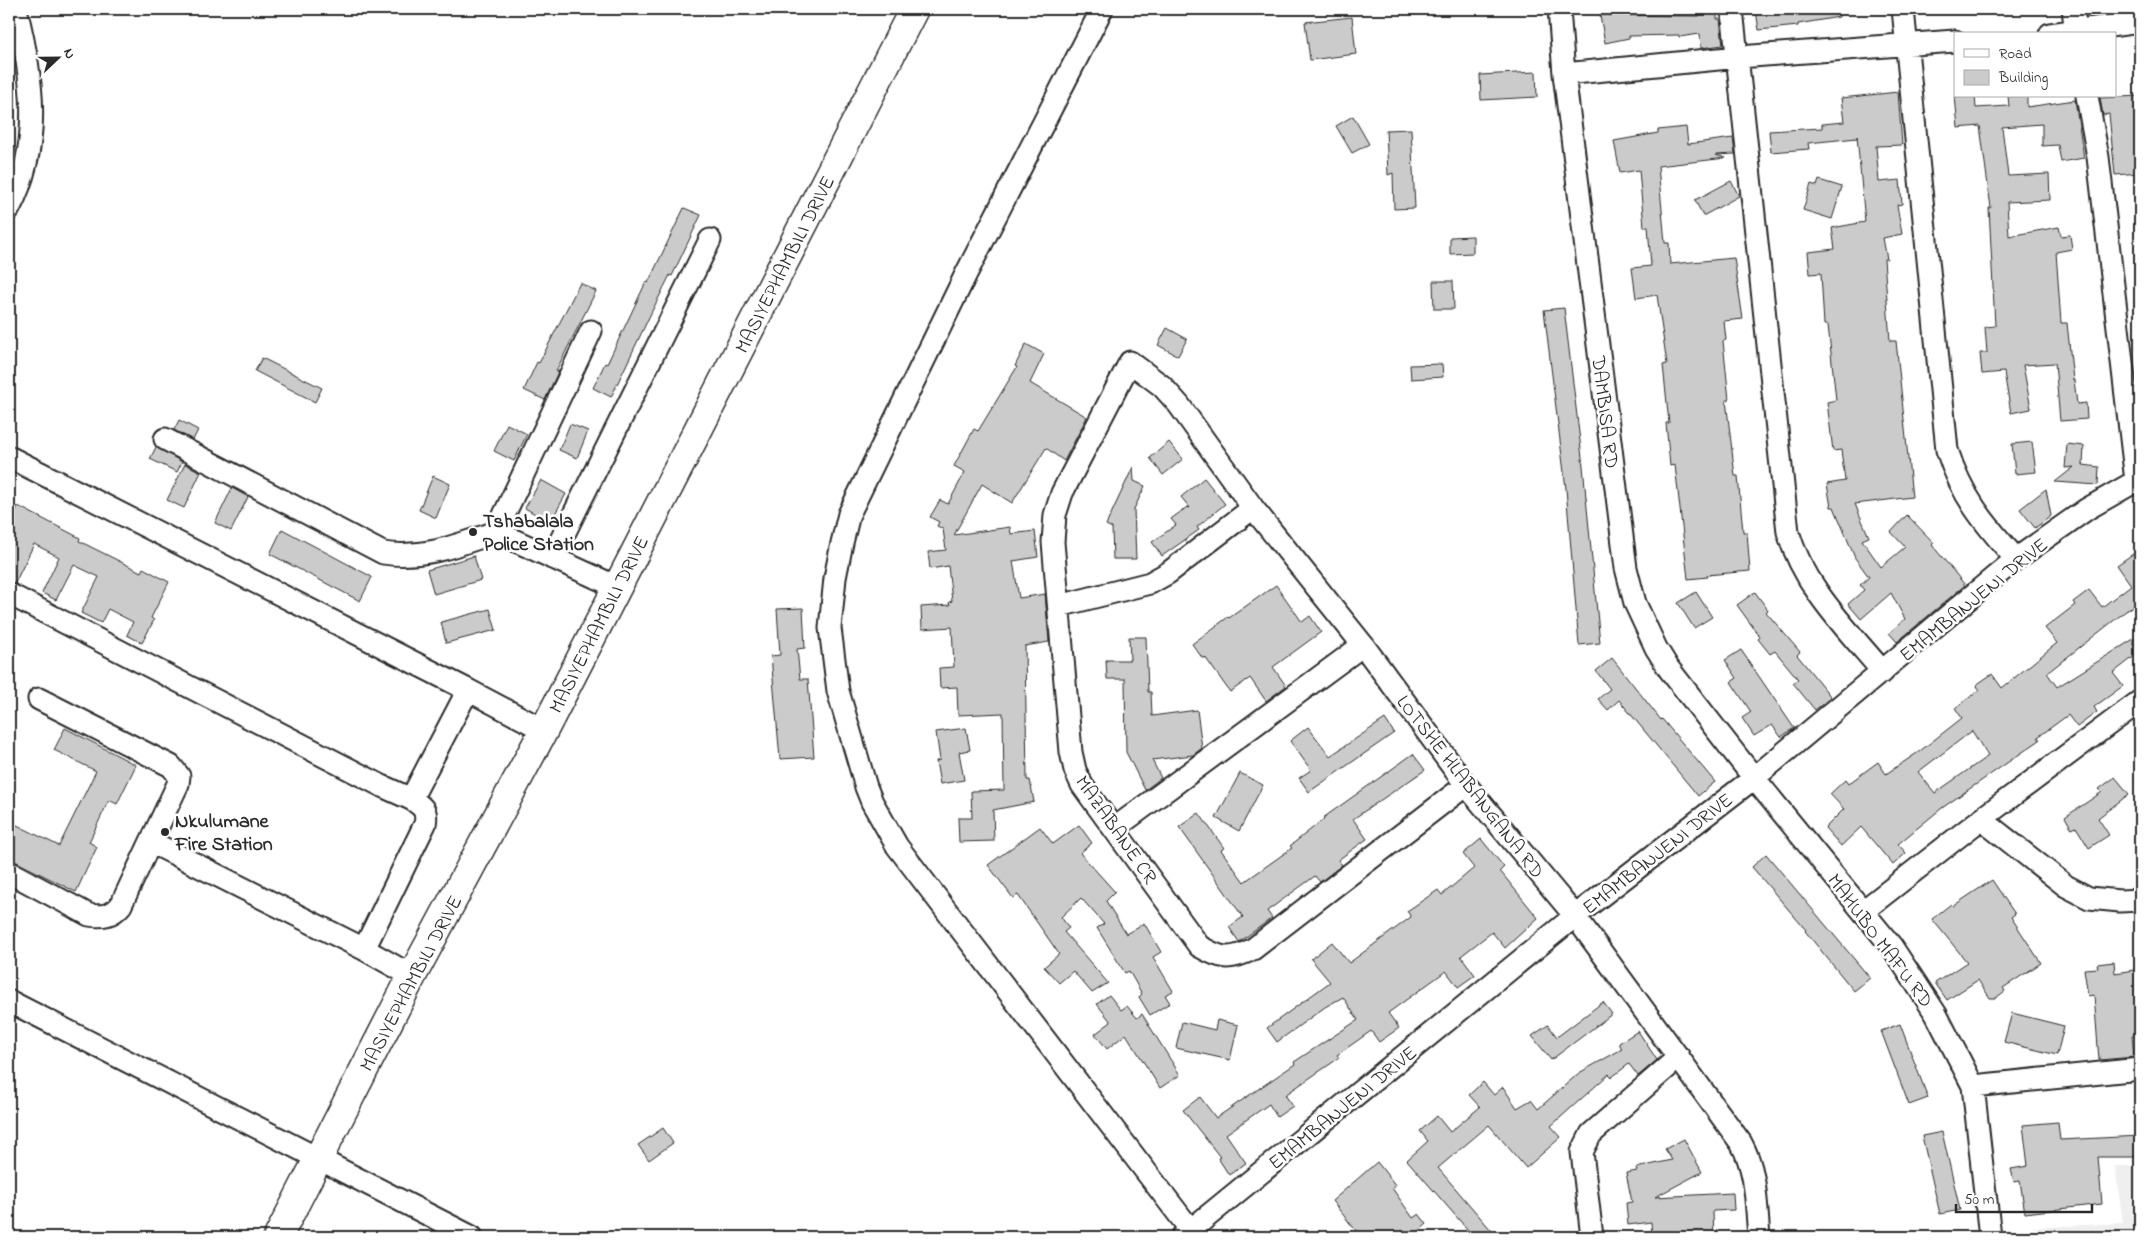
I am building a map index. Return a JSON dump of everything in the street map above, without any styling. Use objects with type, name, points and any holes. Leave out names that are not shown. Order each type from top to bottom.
[{"type":"main road","name":"MASIYEPHAMBILI DRIVE","points":[[278,1237],[412,976],[544,730],[914,9]]},
{"type":"street","points":[[9,209],[21,181],[29,151],[33,120],[30,82],[16,9]]},
{"type":"street","points":[[1102,9],[966,274],[849,514],[835,578],[830,628],[838,691],[866,786],[872,802],[897,846],[1190,1235]]},
{"type":"street","name":"DAMBISA RD","points":[[1559,9],[1564,74],[1625,559],[1635,603],[1652,640],[1669,669],[1754,778]]},
{"type":"street","points":[[1732,9],[1739,57],[1788,532],[1794,554],[1807,578],[1883,672]]},
{"type":"street","points":[[1903,9],[1947,450],[1954,473],[1965,496],[2016,560]]},
{"type":"street","points":[[2073,9],[2076,32]]},
{"type":"street","points":[[2082,32],[2140,22]]},
{"type":"street","points":[[1564,74],[1739,57],[1954,41]]},
{"type":"street","points":[[2087,98],[2098,157],[2138,481]]},
{"type":"street","points":[[552,558],[710,240]]},
{"type":"street","points":[[496,532],[591,331]]},
{"type":"street","name":"LOTSHE HLABANGANA RD","points":[[1130,362],[1162,386],[1178,405],[1252,508],[1363,645],[1466,785],[1575,916],[1679,1058],[1749,1157],[1759,1237]]},
{"type":"street","name":"MAZABANE CR","points":[[1130,362],[1072,472],[1055,516],[1053,542],[1071,752],[1075,770],[1082,785],[1199,946],[1224,958],[1238,957],[1253,949],[1466,785]]},
{"type":"street","points":[[165,440],[383,553],[400,556],[433,553],[496,532],[617,587]]},
{"type":"street","points":[[9,457],[544,730]]},
{"type":"street","name":"EMAMBANJENI DRIVE","points":[[1190,1235],[1575,916],[1754,778],[2016,560],[2087,509],[2138,481]]},
{"type":"street","points":[[1059,606],[1150,583],[1168,573],[1252,508]]},
{"type":"street","points":[[9,594],[373,782],[410,798],[423,807],[427,815],[425,824],[364,949]]},
{"type":"street","points":[[1115,828],[1363,645]]},
{"type":"street","points":[[410,798],[468,690]]},
{"type":"street","points":[[9,872],[89,915],[109,915],[121,905],[178,784],[179,776],[176,770],[39,699]]},
{"type":"street","points":[[1863,911],[1981,819],[2140,701]]},
{"type":"street","name":"MAHUBO MAFU RD","points":[[1754,778],[1892,947],[1936,1014],[1973,1086],[1990,1237]]},
{"type":"street","points":[[1981,819],[2066,886],[2089,898],[2120,901],[2140,900]]},
{"type":"street","points":[[151,842],[364,949],[412,976]]},
{"type":"street","points":[[9,1001],[472,1237]]},
{"type":"street","points":[[1592,1237],[1582,1152],[1584,1145],[1591,1134],[1679,1058]]},
{"type":"street","points":[[1973,1086],[2140,1069]]},
{"type":"shaded area","points":[[2115,1166],[2140,1166],[2140,1237],[2008,1237],[2006,1229],[2123,1223]]},
{"type":"building","points":[[1699,9],[1717,9],[1717,19],[1720,19],[1723,45],[1701,48],[1700,34],[1679,37],[1679,35],[1629,36],[1629,38],[1605,43],[1600,15],[1699,16]]},
{"type":"building","points":[[1772,9],[1838,9],[1839,17],[1798,24],[1798,26],[1759,30],[1756,11]]},
{"type":"building","points":[[1352,17],[1356,54],[1310,60],[1305,22]]},
{"type":"building","points":[[1536,72],[1537,97],[1481,100],[1480,75]]},
{"type":"building","points":[[1898,92],[1902,145],[1876,146],[1879,182],[1900,180],[1902,204],[1897,205],[1902,234],[1883,238],[1887,259],[1884,259],[1890,341],[1896,341],[1912,497],[1855,504],[1869,537],[1862,540],[1881,567],[1905,547],[1891,532],[1907,515],[1934,543],[1932,545],[1965,585],[1897,642],[1889,633],[1905,619],[1891,593],[1861,619],[1848,604],[1864,590],[1860,585],[1869,577],[1855,558],[1834,507],[1831,507],[1827,484],[1845,481],[1841,450],[1833,451],[1827,402],[1836,400],[1828,325],[1824,325],[1821,273],[1810,274],[1808,252],[1835,249],[1832,228],[1865,222],[1857,136],[1857,138],[1808,143],[1809,149],[1771,152],[1769,131],[1822,128],[1822,124],[1844,122],[1841,98]]},
{"type":"building","points":[[2140,96],[2140,116],[2136,116],[2140,173],[2115,175],[2109,114],[2103,115],[2100,98]]},
{"type":"building","points":[[1955,98],[1975,98],[1976,108],[2009,106],[2008,98],[2027,98],[2027,107],[2075,100],[2084,158],[2061,162],[2058,145],[2042,146],[2042,124],[2002,127],[2008,176],[2049,174],[2050,200],[2007,202],[2009,236],[2059,227],[2061,236],[2070,235],[2072,249],[2056,252],[2061,323],[2067,323],[2077,404],[2086,403],[2087,419],[2060,421],[2055,363],[2023,365],[2031,409],[2011,413],[2004,372],[1982,374],[1980,353],[1987,353],[1985,327],[1995,326],[1989,208],[1991,208],[1980,126],[1958,128]]},
{"type":"building","points":[[1353,116],[1369,144],[1352,153],[1336,126]]},
{"type":"building","points":[[1686,127],[1688,144],[1733,138],[1735,154],[1716,155],[1726,158],[1658,166],[1665,243],[1669,243],[1670,264],[1734,258],[1743,319],[1724,321],[1726,340],[1723,341],[1729,400],[1726,400],[1735,476],[1738,476],[1743,532],[1747,532],[1750,571],[1707,575],[1708,577],[1688,579],[1675,465],[1670,466],[1666,423],[1669,423],[1663,365],[1667,364],[1657,295],[1636,298],[1632,268],[1651,266],[1648,226],[1644,227],[1639,170],[1620,173],[1614,141],[1658,133],[1658,130]]},
{"type":"building","points":[[1411,129],[1415,208],[1394,209],[1393,173],[1388,175],[1386,130]]},
{"type":"building","points":[[1819,180],[1842,187],[1832,219],[1803,210],[1811,184],[1817,186]]},
{"type":"building","points":[[1731,181],[1739,196],[1703,216],[1695,200]]},
{"type":"building","points":[[684,208],[701,215],[611,397],[593,388],[605,363],[607,364],[646,282],[648,283]]},
{"type":"building","points":[[1473,236],[1473,253],[1450,254],[1450,237]]},
{"type":"building","points":[[1433,281],[1453,281],[1454,309],[1434,309]]},
{"type":"building","points":[[580,283],[596,291],[556,371],[558,372],[545,400],[524,390]]},
{"type":"building","points":[[1564,308],[1583,466],[1600,643],[1579,645],[1566,489],[1544,310]]},
{"type":"building","points":[[1167,328],[1187,339],[1178,356],[1158,345]]},
{"type":"building","points":[[1026,344],[1044,354],[1030,383],[1087,417],[1064,461],[1046,448],[1012,503],[982,484],[954,535],[1010,527],[1011,534],[1035,531],[1038,557],[1013,561],[1019,598],[1045,594],[1049,642],[1025,646],[1027,780],[1030,780],[1034,802],[993,810],[994,841],[959,842],[958,818],[972,818],[971,791],[1004,790],[1003,713],[958,715],[957,687],[940,688],[939,668],[954,667],[952,627],[922,629],[921,607],[950,605],[949,602],[952,601],[948,566],[930,569],[928,552],[946,550],[943,529],[937,526],[939,522],[930,517],[940,500],[948,504],[965,472],[954,466],[974,429],[978,431],[1017,367],[1015,366]]},
{"type":"building","points":[[262,358],[322,388],[315,402],[255,371]]},
{"type":"building","points":[[1442,364],[1443,377],[1411,379],[1410,365]]},
{"type":"building","points":[[179,420],[198,430],[193,440],[174,430]]},
{"type":"building","points":[[507,424],[527,434],[514,461],[494,451]]},
{"type":"building","points":[[570,424],[588,431],[577,458],[559,450]]},
{"type":"building","points":[[1169,442],[1183,459],[1163,475],[1150,458]]},
{"type":"building","points":[[2032,442],[2036,472],[2015,474],[2012,444]]},
{"type":"building","points":[[2067,444],[2084,446],[2083,465],[2099,467],[2098,485],[2055,482],[2074,467],[2065,468]]},
{"type":"building","points":[[156,447],[182,462],[177,472],[150,459]]},
{"type":"building","points":[[185,464],[201,472],[184,508],[167,500]]},
{"type":"building","points":[[1133,467],[1134,481],[1145,486],[1134,509],[1136,559],[1113,559],[1112,528],[1106,525]]},
{"type":"building","points":[[433,476],[450,484],[436,518],[419,510]]},
{"type":"building","points":[[1204,478],[1225,504],[1197,527],[1199,530],[1162,556],[1152,542],[1176,525],[1171,519],[1187,507],[1190,508],[1181,497]]},
{"type":"building","points":[[541,480],[566,494],[550,523],[525,508]]},
{"type":"building","points":[[232,488],[248,497],[231,531],[215,523]]},
{"type":"building","points":[[2046,489],[2051,516],[2035,528],[2020,509]]},
{"type":"building","points":[[18,506],[80,538],[79,541],[141,572],[143,568],[169,582],[151,618],[154,620],[142,643],[127,635],[133,622],[108,609],[101,623],[81,613],[99,577],[74,565],[56,600],[42,593],[59,557],[34,544],[15,583],[9,582],[9,546],[15,533],[9,530],[9,524]]},
{"type":"building","points":[[282,529],[372,577],[360,601],[270,554]]},
{"type":"building","points":[[2140,549],[2140,600],[2047,673],[2057,687],[2140,635],[2140,652],[2113,673],[2123,686],[2094,707],[2097,712],[2077,727],[2068,715],[2038,737],[2040,740],[1942,808],[1898,844],[1906,853],[1893,865],[1861,827],[1841,846],[1825,828],[1844,809],[1830,794],[1845,780],[1848,784],[1878,762],[1886,774],[1920,751],[1962,718],[1955,708],[1980,690],[1976,685],[1992,674],[2002,688],[2057,643],[2045,628],[2075,605],[2073,602],[2089,590],[2102,607],[2131,585],[2117,565]],"holes":[[[1972,731],[1988,756],[1935,793],[1918,772]]]},
{"type":"building","points":[[474,556],[481,580],[434,594],[427,570]]},
{"type":"building","points":[[1276,585],[1302,622],[1310,616],[1321,632],[1273,667],[1286,686],[1266,701],[1250,678],[1230,692],[1205,657],[1203,659],[1192,644]]},
{"type":"building","points":[[1696,592],[1712,617],[1694,628],[1678,603]]},
{"type":"building","points":[[1755,592],[1768,610],[1766,612],[1800,652],[1797,655],[1831,697],[1815,710],[1793,683],[1798,679],[1775,651],[1770,654],[1758,639],[1760,637],[1737,605]]},
{"type":"building","points":[[803,608],[805,648],[797,649],[800,679],[808,679],[814,757],[780,759],[771,656],[780,655],[777,609]]},
{"type":"building","points":[[490,609],[496,630],[446,643],[441,622]]},
{"type":"building","points":[[1129,637],[1146,637],[1148,692],[1151,692],[1152,716],[1197,710],[1202,748],[1193,755],[1152,760],[1161,778],[1145,790],[1126,752],[1125,679],[1107,679],[1106,660],[1130,660]]},
{"type":"building","points":[[1741,650],[1794,728],[1781,737],[1772,725],[1754,736],[1742,718],[1751,712],[1731,682],[1737,678],[1725,660]]},
{"type":"building","points":[[1612,658],[1661,720],[1715,782],[1698,796],[1619,700],[1608,710],[1598,699],[1610,689],[1596,671]]},
{"type":"building","points":[[1385,719],[1394,733],[1309,792],[1299,778],[1311,770],[1290,741],[1308,727],[1330,756]]},
{"type":"building","points":[[65,728],[136,765],[117,804],[109,800],[89,842],[97,847],[76,892],[9,858],[9,821],[59,846],[96,771],[54,750]]},
{"type":"building","points":[[966,728],[970,750],[959,752],[964,780],[940,784],[936,761],[940,760],[936,732]]},
{"type":"building","points":[[1413,754],[1425,770],[1353,819],[1367,839],[1338,860],[1342,865],[1320,882],[1315,876],[1267,911],[1272,918],[1239,942],[1229,927],[1243,917],[1179,827],[1199,813],[1224,848],[1221,850],[1244,882],[1292,848],[1290,846],[1323,818]]},
{"type":"building","points":[[1240,773],[1263,785],[1239,831],[1216,818]]},
{"type":"building","points":[[2115,777],[2129,794],[2098,818],[2109,835],[2089,848],[2076,827],[2072,829],[2065,817],[2102,792],[2099,789]]},
{"type":"building","points":[[1079,825],[1092,843],[1080,853],[1115,892],[1106,901],[1126,934],[1144,923],[1161,952],[1153,957],[1173,991],[1165,995],[1170,1003],[1150,1015],[1139,997],[1142,994],[1129,971],[1125,973],[1097,928],[1104,924],[1081,898],[1061,917],[1069,928],[1064,932],[1108,983],[1092,993],[1073,971],[1059,983],[1044,967],[1059,954],[1018,895],[1013,898],[988,865],[1040,827],[1053,844]]},
{"type":"building","points":[[1481,839],[1504,867],[1500,871],[1538,918],[1505,948],[1492,932],[1461,956],[1475,975],[1458,987],[1446,971],[1388,1013],[1399,1028],[1379,1042],[1371,1031],[1337,1055],[1339,1058],[1285,1095],[1293,1106],[1277,1117],[1269,1104],[1226,1134],[1246,1163],[1229,1175],[1218,1158],[1220,1157],[1183,1110],[1200,1097],[1216,1118],[1295,1064],[1294,1062],[1358,1020],[1343,997],[1325,1007],[1277,1042],[1267,1028],[1330,982],[1311,959],[1332,942],[1349,963],[1411,917],[1407,911],[1438,890],[1442,895],[1474,868],[1463,854]]},
{"type":"building","points":[[1766,854],[1870,978],[1854,991],[1806,930],[1752,867]]},
{"type":"building","points":[[1992,880],[2015,914],[2011,917],[2041,963],[2003,988],[2005,991],[1996,998],[1990,998],[1978,980],[1947,1000],[1935,983],[1967,962],[1932,919],[1951,904],[1953,906]]},
{"type":"building","points":[[2114,962],[2115,973],[2140,969],[2140,1035],[2132,1035],[2134,1057],[2099,1060],[2094,995],[2088,996],[2084,969],[2098,968],[2097,964]]},
{"type":"building","points":[[1109,995],[1121,1010],[1127,1006],[1137,1018],[1142,1014],[1180,1075],[1160,1088],[1126,1034],[1107,1049],[1095,1034],[1111,1022],[1097,1004]]},
{"type":"building","points":[[1603,1002],[1612,1014],[1551,1060],[1532,1036],[1548,1025],[1557,1037]]},
{"type":"building","points":[[2012,1013],[2064,1026],[2057,1055],[2004,1042]]},
{"type":"building","points":[[1217,1020],[1238,1025],[1230,1060],[1176,1048],[1182,1022],[1215,1030]]},
{"type":"building","points":[[1900,1024],[1928,1098],[1909,1105],[1881,1031]]},
{"type":"building","points":[[1638,1031],[1657,1060],[1638,1076],[1629,1064],[1612,1077],[1609,1074],[1551,1126],[1561,1137],[1526,1168],[1489,1125],[1438,1168],[1497,1237],[1474,1237],[1407,1160],[1428,1141],[1420,1131],[1437,1116],[1450,1132],[1480,1107],[1469,1095],[1483,1082],[1494,1095],[1503,1087],[1517,1108],[1531,1100],[1538,1109],[1579,1073],[1622,1049],[1619,1043]]},
{"type":"building","points":[[2058,1122],[2060,1140],[2140,1136],[2140,1157],[2098,1157],[2102,1204],[2025,1213],[2020,1181],[2014,1182],[2011,1169],[2028,1166],[2023,1125]]},
{"type":"building","points":[[663,1128],[673,1143],[649,1160],[638,1145]]},
{"type":"building","points":[[1942,1132],[1960,1210],[1940,1214],[1922,1136]]},
{"type":"building","points":[[1684,1139],[1702,1172],[1655,1197],[1733,1193],[1734,1210],[1713,1211],[1714,1237],[1652,1237],[1651,1222],[1628,1225],[1626,1203],[1632,1202],[1626,1173],[1637,1171],[1636,1168],[1672,1160],[1665,1149]]},
{"type":"building","points":[[1377,1162],[1396,1186],[1392,1188],[1413,1218],[1419,1214],[1427,1224],[1412,1237],[1361,1237],[1332,1201]]},
{"type":"place","name":"Tshabalala Police Station","points":[[473,532]]},
{"type":"place","name":"Nkulumane Fire Station","points":[[165,832]]}]
